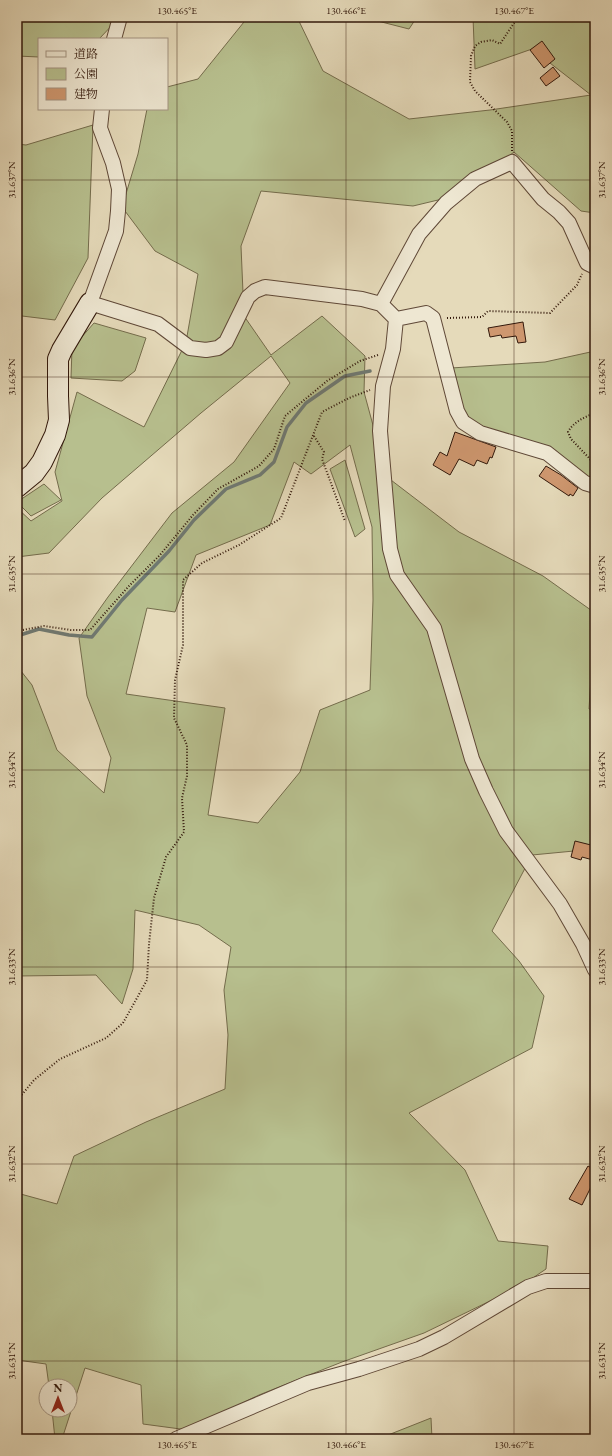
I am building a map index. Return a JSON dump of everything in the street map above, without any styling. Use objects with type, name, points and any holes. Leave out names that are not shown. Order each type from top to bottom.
[{"type":"street","points":[[114,38],[120,17]]},
{"type":"street","points":[[17,487],[34,473],[42,462],[55,435],[59,420],[58,359],[90,303],[116,232],[119,189],[113,163],[100,128],[102,110]]},
{"type":"street","points":[[381,304],[419,234],[446,203],[475,179],[512,162],[543,199],[559,212],[569,223],[591,265]]},
{"type":"street","points":[[90,303],[158,324],[190,348],[206,350],[218,348],[226,342],[248,297],[255,291],[265,287],[362,299],[381,304],[396,319]]},
{"type":"street","points":[[396,319],[426,313],[433,318],[457,411],[463,422],[480,433],[547,454],[585,483],[595,486]]},
{"type":"street","points":[[396,319],[393,349],[383,386],[381,439],[390,549],[398,575],[434,628],[472,759],[506,831],[560,904],[583,944],[595,970]]},
{"type":"street","points":[[176,1439],[308,1383],[359,1369],[418,1349],[444,1337],[528,1287],[546,1281],[595,1281]]},
{"type":"path","points":[[512,162],[512,131],[507,122],[475,91],[470,82],[471,56],[475,46],[481,42],[492,40],[500,44],[518,17]]},
{"type":"path","points":[[433,318],[482,317],[488,311],[550,313],[577,285],[591,265]]},
{"type":"path","points":[[17,631],[44,626],[71,630],[90,630],[128,587],[160,555],[193,515],[218,489],[259,466],[274,449],[285,416],[327,381],[360,361],[393,349]]},
{"type":"path","points":[[17,1112],[20,1097],[34,1080],[60,1059],[106,1038],[122,1023],[147,980],[154,898],[166,856],[184,832],[182,798],[187,776],[187,745],[174,718],[174,680],[183,645],[183,580],[202,564],[239,545],[281,518],[322,412],[349,398],[383,386]]},
{"type":"path","points":[[595,413],[571,426],[568,432],[571,438],[590,459],[595,470]]},
{"type":"path","points":[[314,436],[324,452],[322,459],[345,521]]},
{"type":"path","points":[[17,1169],[17,1191]]},
{"type":"green space","points":[[17,17],[117,17],[117,20],[100,38],[38,38],[38,57],[17,56]]},
{"type":"green space","points":[[248,17],[297,17],[323,71],[409,119],[490,110],[591,95],[532,49],[475,69],[473,17],[595,17],[595,213],[581,211],[514,152],[459,195],[413,206],[261,191],[241,246],[244,316],[271,355],[322,316],[365,356],[364,392],[387,477],[459,532],[543,576],[595,613],[589,709],[595,710],[595,849],[532,855],[492,931],[519,961],[544,996],[532,1048],[409,1113],[465,1170],[498,1241],[548,1246],[546,1269],[521,1286],[424,1333],[342,1362],[259,1395],[188,1430],[143,1424],[141,1385],[85,1368],[78,1390],[78,1378],[48,1378],[46,1364],[17,1360],[17,1193],[57,1204],[74,1156],[146,1122],[225,1089],[228,1035],[224,990],[231,947],[199,925],[135,910],[133,969],[122,1004],[96,975],[17,976],[17,666],[32,685],[57,750],[104,793],[111,758],[87,696],[79,638],[108,597],[172,513],[234,462],[290,383],[271,356],[201,413],[102,498],[49,553],[17,557],[17,508],[31,521],[62,501],[55,472],[77,392],[144,427],[186,342],[198,274],[155,251],[122,207],[138,154],[147,110],[168,110],[168,87],[198,79]],"holes":[[[350,445],[372,527],[373,600],[370,690],[320,710],[300,772],[258,823],[208,815],[225,708],[126,694],[147,608],[175,612],[196,555],[270,525],[294,462],[311,474]]]},
{"type":"green space","points":[[362,17],[417,17],[409,29]]},
{"type":"green space","points":[[93,125],[88,258],[55,320],[22,316],[17,308],[17,144],[26,145]]},
{"type":"green space","points":[[94,323],[146,338],[135,371],[122,381],[71,378],[72,348]]},
{"type":"green space","points":[[595,351],[595,483],[537,454],[478,435],[451,410],[451,368],[545,362]]},
{"type":"green space","points":[[345,460],[365,529],[355,537],[330,469]]},
{"type":"green space","points":[[44,484],[61,500],[31,516],[17,502]]},
{"type":"green space","points":[[53,1418],[69,1418],[62,1439],[55,1439]]},
{"type":"green space","points":[[431,1418],[432,1439],[378,1439]]},
{"type":"building","points":[[542,41],[555,59],[544,68],[530,50]]},
{"type":"building","points":[[553,67],[560,76],[546,86],[540,78]]},
{"type":"building","points":[[523,322],[526,342],[518,343],[516,336],[502,338],[501,335],[490,337],[488,328]]},
{"type":"building","points":[[455,432],[496,447],[492,458],[490,457],[487,464],[477,460],[474,466],[459,459],[450,475],[433,465],[440,452],[447,456]]},
{"type":"building","points":[[546,466],[578,488],[573,496],[570,494],[569,496],[539,476]]},
{"type":"building","points":[[575,841],[595,846],[593,860],[582,857],[581,860],[571,857]]},
{"type":"building","points":[[588,1166],[595,1170],[595,1179],[582,1205],[569,1199]]},
{"type":"waterway","points":[[17,636],[39,629],[69,635],[92,637],[122,600],[169,551],[194,520],[226,489],[260,475],[274,462],[287,427],[306,403],[345,376],[370,371]]}]
